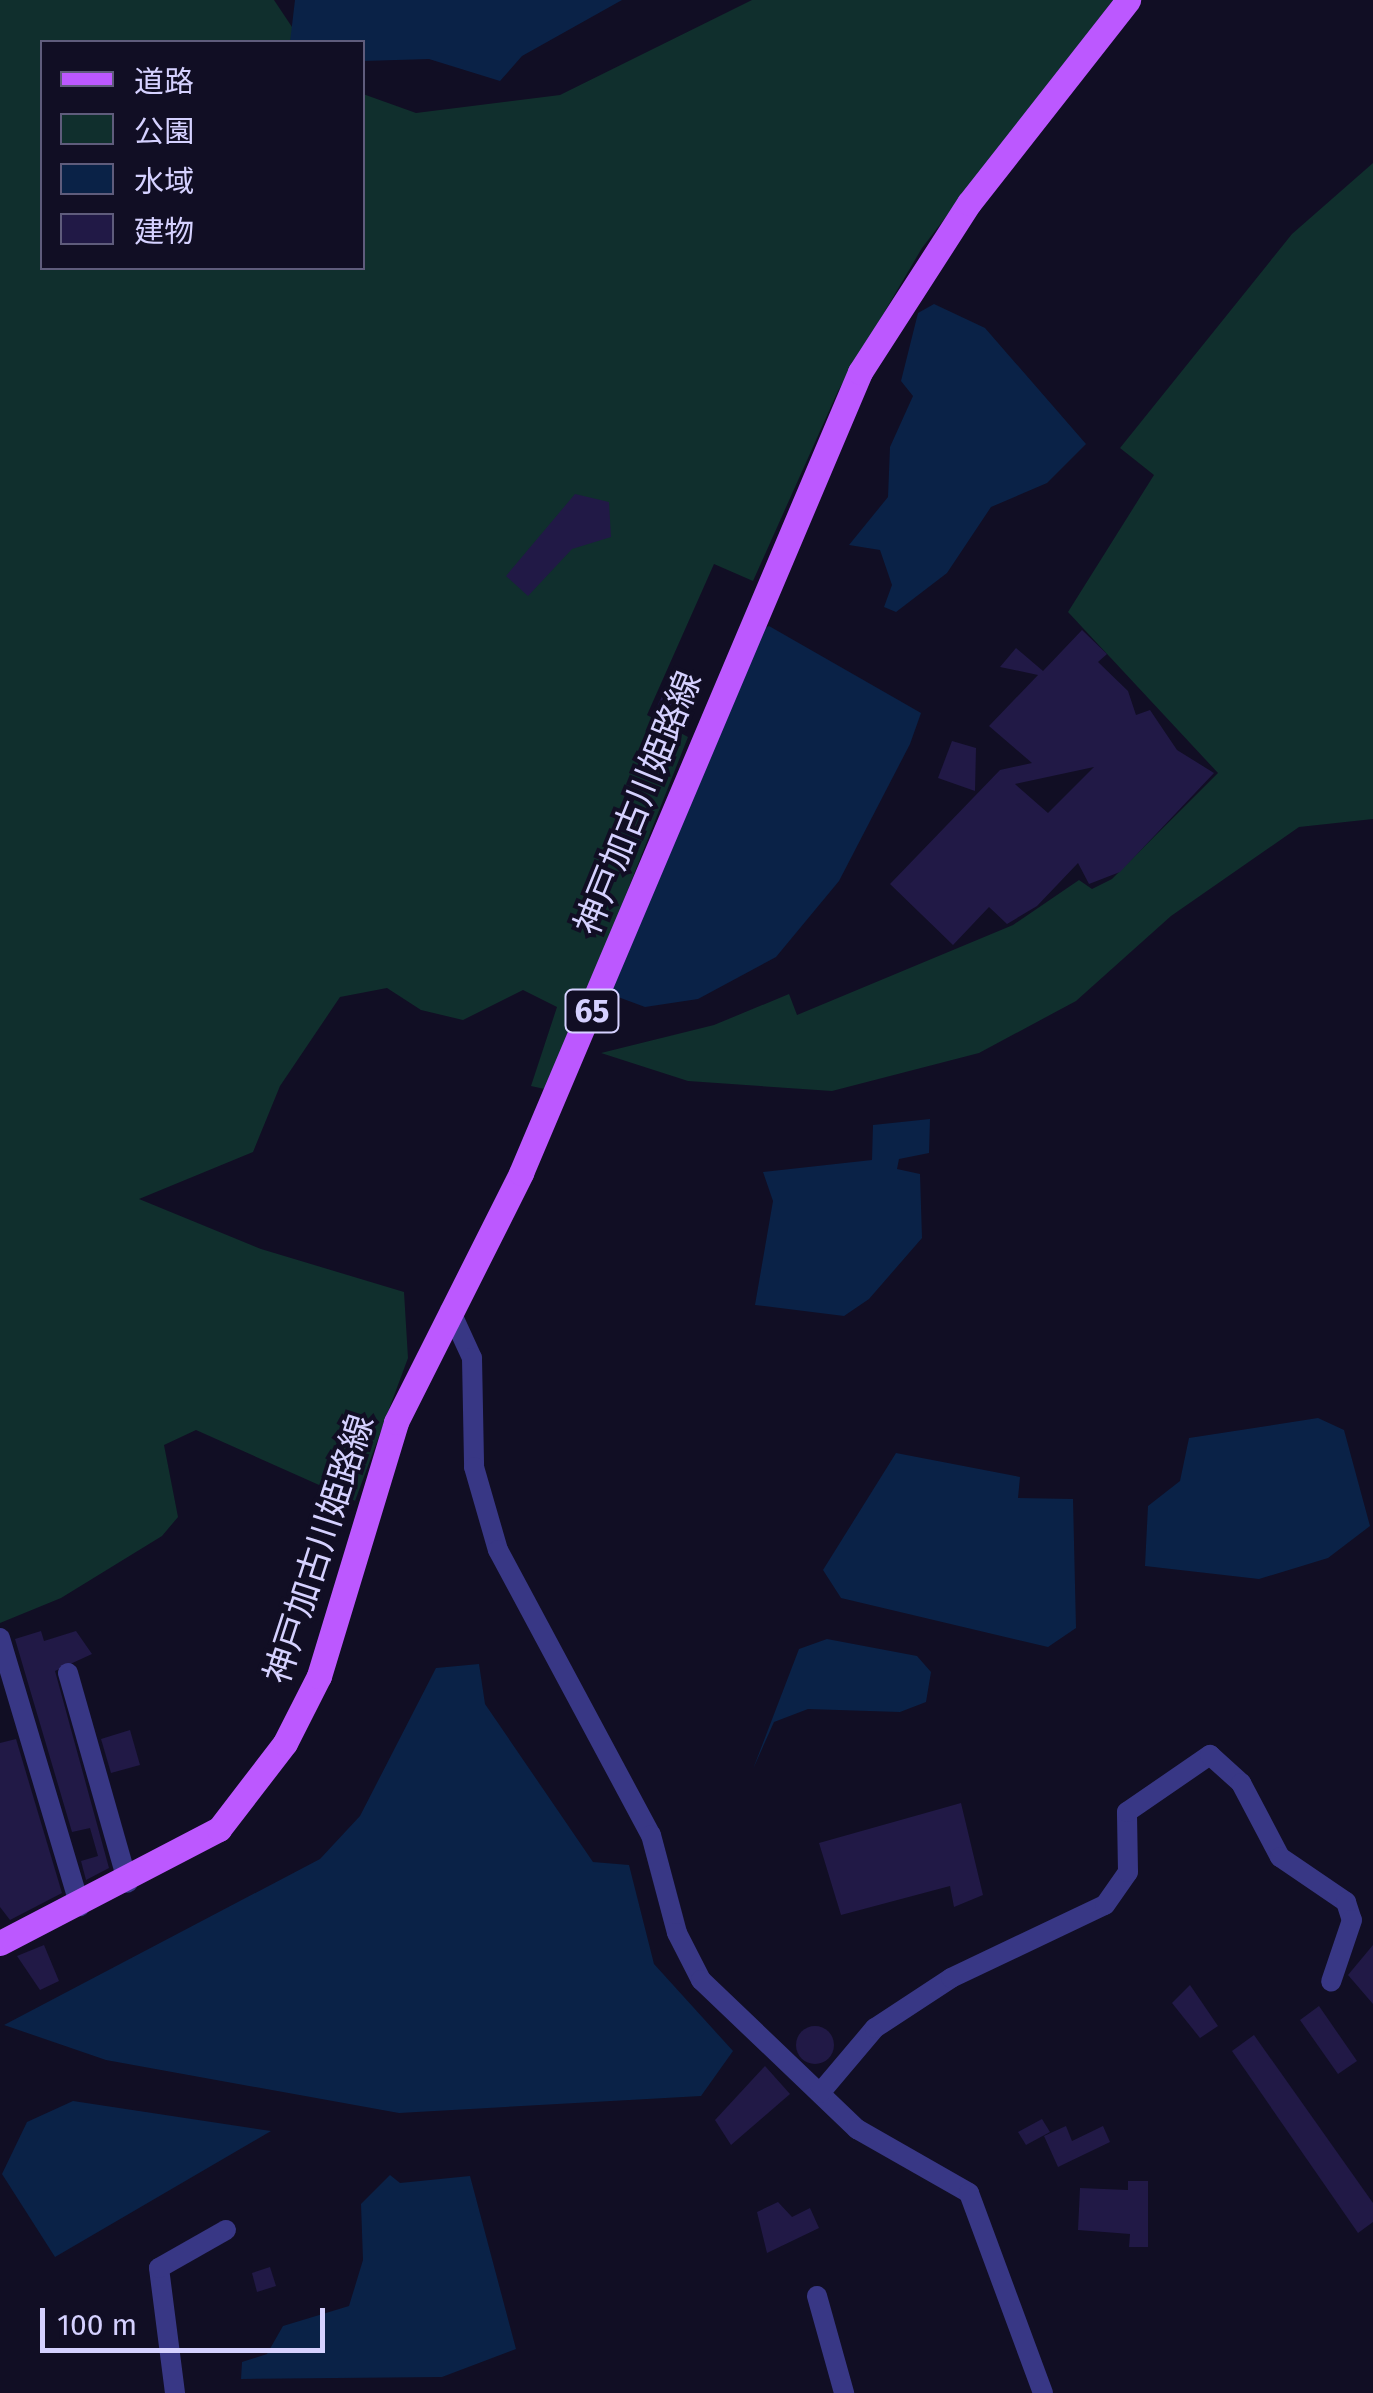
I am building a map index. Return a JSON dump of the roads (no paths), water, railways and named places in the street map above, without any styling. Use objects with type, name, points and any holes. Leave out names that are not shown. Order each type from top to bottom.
[{"type":"main road","name":"神戸加古川姫路線","points":[[0,1944],[128,1883],[220,1829],[285,1743],[320,1676],[396,1422],[529,1156],[860,372],[969,203],[1128,0]]},
{"type":"street","points":[[450,1310],[472,1358],[474,1466],[498,1550],[651,1835],[677,1933],[701,1980],[857,2130],[969,2193],[1043,2393]]},
{"type":"street","points":[[0,1638],[80,1906]]},
{"type":"street","points":[[68,1673],[128,1883]]},
{"type":"street","points":[[820,2093],[875,2028],[936,1988],[1105,1905],[1128,1872],[1127,1812],[1210,1755],[1240,1784],[1280,1857],[1346,1902],[1352,1920],[1331,1982]]},
{"type":"street","points":[[175,2393],[159,2268],[226,2230]]},
{"type":"street","points":[[818,2296],[844,2393]]},
{"type":"water","points":[[295,0],[622,0],[522,56],[500,81],[429,59],[365,61],[365,40],[290,40]]},
{"type":"water","points":[[934,304],[985,328],[1086,444],[1047,483],[991,507],[947,573],[896,612],[884,607],[892,585],[880,550],[849,545],[888,497],[890,447],[913,396],[901,381],[918,313]]},
{"type":"water","points":[[769,626],[921,713],[910,744],[839,881],[776,957],[698,999],[645,1007],[610,994],[756,632]]},
{"type":"water","points":[[930,1119],[929,1153],[899,1159],[897,1169],[920,1174],[922,1238],[869,1299],[844,1316],[755,1305],[773,1201],[763,1172],[872,1160],[873,1125]]},
{"type":"water","points":[[1318,1418],[1344,1430],[1370,1526],[1328,1558],[1259,1579],[1145,1566],[1148,1506],[1180,1481],[1189,1438]]},
{"type":"water","points":[[896,1453],[1020,1477],[1018,1498],[1073,1499],[1076,1628],[1048,1647],[841,1598],[823,1570]]},
{"type":"water","points":[[827,1639],[917,1656],[931,1672],[926,1702],[900,1712],[808,1709],[774,1722],[753,1769],[799,1649]]},
{"type":"water","points":[[479,1664],[485,1704],[593,1862],[629,1865],[654,1964],[733,2051],[701,2096],[399,2113],[106,2060],[4,2025],[320,1859],[360,1816],[436,1668]]},
{"type":"water","points":[[73,2101],[271,2131],[55,2257],[2,2174],[27,2122]]},
{"type":"water","points":[[390,2175],[400,2183],[470,2176],[516,2349],[442,2377],[241,2379],[242,2362],[267,2354],[283,2326],[349,2306],[363,2260],[361,2204]]}]
